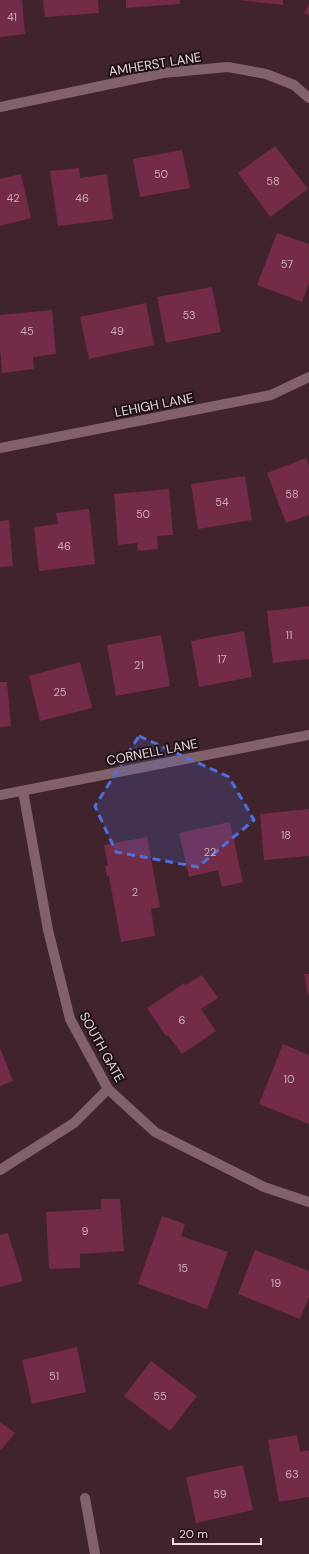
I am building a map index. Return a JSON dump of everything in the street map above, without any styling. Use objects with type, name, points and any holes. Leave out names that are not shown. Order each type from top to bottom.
[{"type":"street","name":"AMHERST LANE","points":[[0,107],[163,73],[228,66],[266,74],[294,85],[309,98]]},
{"type":"street","name":"LEHIGH LANE","points":[[0,448],[271,395],[309,378]]},
{"type":"street","name":"CORNELL LANE","points":[[0,795],[309,735]]},
{"type":"street","name":"SOUTH GATE","points":[[23,791],[48,930],[70,1019],[108,1089],[155,1132],[264,1186],[309,1202]]},
{"type":"street","points":[[0,1170],[74,1123],[108,1089]]},
{"type":"street","points":[[84,1498],[95,1554]]},
{"type":"highlighted area","points":[[139,736],[229,777],[254,820],[198,867],[116,852],[95,806]]},
{"type":"building","points":[[0,0],[22,0],[25,34],[0,37]]},
{"type":"building","points":[[43,0],[98,0],[99,13],[45,17]]},
{"type":"building","points":[[126,0],[180,0],[180,4],[126,8]]},
{"type":"building","points":[[239,0],[283,0],[283,5]]},
{"type":"building","points":[[309,4],[309,15],[304,13]]},
{"type":"building","points":[[275,146],[308,189],[270,217],[238,173]]},
{"type":"building","points":[[182,150],[190,188],[140,197],[133,159]]},
{"type":"building","points":[[79,168],[80,178],[107,174],[113,219],[58,226],[50,171]]},
{"type":"building","points":[[21,174],[31,218],[0,226],[0,179]]},
{"type":"building","points":[[277,233],[309,244],[309,283],[302,302],[257,285]]},
{"type":"building","points":[[212,287],[221,332],[166,343],[157,297]]},
{"type":"building","points":[[146,303],[154,345],[89,359],[80,317]]},
{"type":"building","points":[[52,310],[56,354],[33,357],[34,369],[2,373],[0,315]]},
{"type":"building","points":[[306,458],[309,466],[309,515],[286,523],[267,473]]},
{"type":"building","points":[[245,476],[252,520],[198,529],[191,484]]},
{"type":"building","points":[[169,489],[173,535],[157,536],[158,549],[138,551],[137,543],[118,545],[114,494]]},
{"type":"building","points":[[89,509],[95,564],[39,571],[34,527],[58,524],[56,513]]},
{"type":"building","points":[[9,520],[13,566],[0,567],[0,521]]},
{"type":"building","points":[[309,606],[309,659],[273,663],[267,611]]},
{"type":"building","points":[[244,631],[252,677],[199,687],[191,641]]},
{"type":"building","points":[[161,635],[170,686],[116,696],[107,645]]},
{"type":"building","points":[[80,662],[92,708],[40,721],[29,676]]},
{"type":"building","points":[[0,682],[7,682],[11,726],[0,727]]},
{"type":"building","points":[[309,809],[309,856],[264,860],[260,814]]},
{"type":"building","points":[[230,822],[243,882],[222,887],[218,870],[189,877],[179,833]]},
{"type":"building","points":[[147,837],[160,907],[151,909],[155,936],[121,942],[109,876],[107,877],[105,866],[108,866],[104,845]]},
{"type":"building","points":[[304,974],[309,974],[309,995],[308,995]]},
{"type":"building","points":[[202,975],[218,998],[201,1009],[216,1031],[182,1054],[168,1035],[166,1036],[147,1008],[184,983],[185,985]]},
{"type":"building","points":[[283,1044],[309,1055],[309,1124],[259,1104]]},
{"type":"building","points":[[0,1048],[13,1081],[0,1086]]},
{"type":"building","points":[[101,1199],[120,1199],[124,1251],[80,1254],[80,1268],[49,1269],[46,1212],[101,1209]]},
{"type":"building","points":[[162,1216],[185,1224],[181,1236],[228,1252],[207,1309],[138,1284]]},
{"type":"building","points":[[8,1233],[23,1281],[0,1287],[0,1235]]},
{"type":"building","points":[[255,1250],[309,1271],[309,1297],[300,1319],[238,1294]]},
{"type":"building","points":[[77,1347],[86,1392],[32,1404],[22,1360]]},
{"type":"building","points":[[151,1361],[197,1396],[170,1431],[124,1396]]},
{"type":"building","points":[[0,1422],[15,1433],[1,1450],[0,1449]]},
{"type":"building","points":[[297,1435],[300,1452],[309,1450],[309,1497],[279,1502],[268,1440]]},
{"type":"building","points":[[243,1465],[253,1510],[196,1523],[186,1477]]}]
